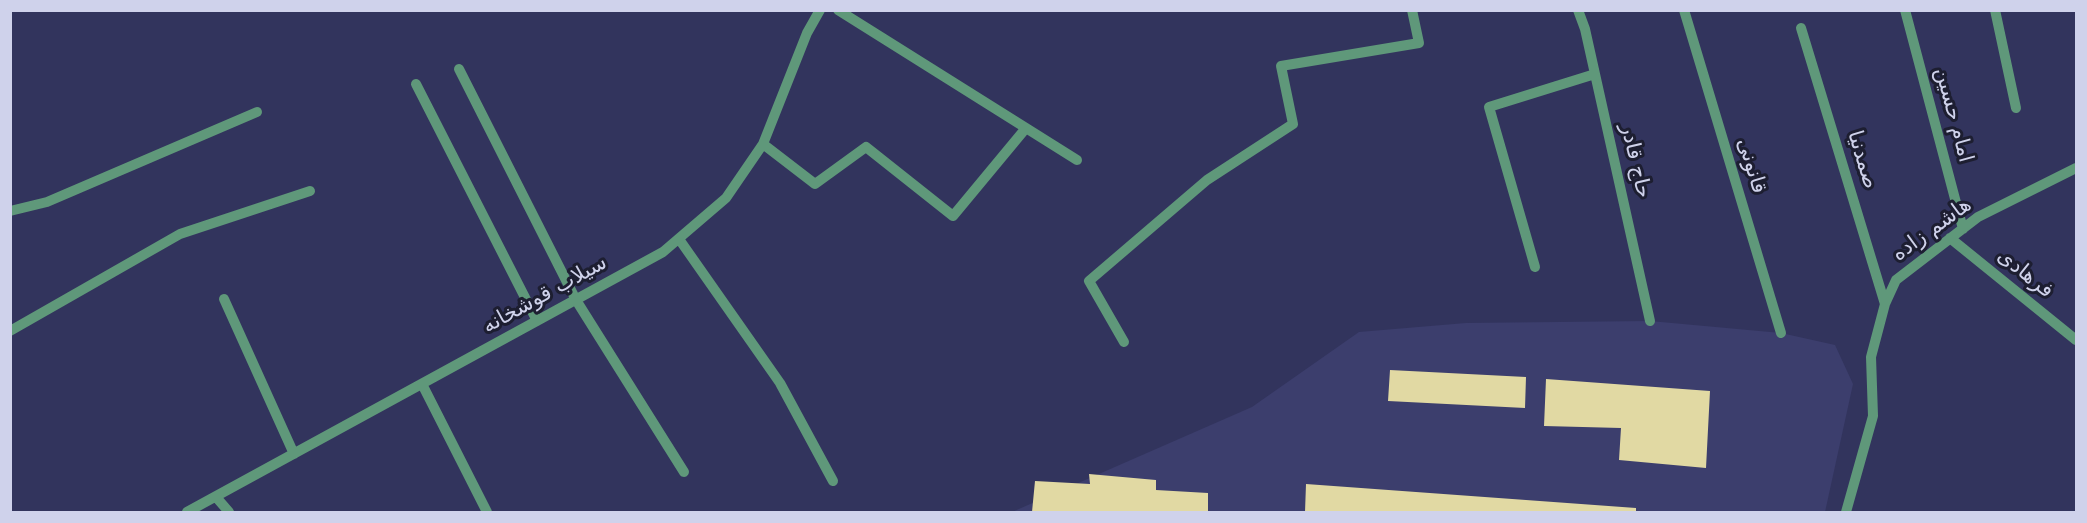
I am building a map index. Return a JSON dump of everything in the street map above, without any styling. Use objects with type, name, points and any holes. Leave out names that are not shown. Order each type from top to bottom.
[{"type":"street","name":"سیلاب قوشخانه","points":[[187,513],[663,252],[726,198],[763,144],[807,33],[820,10]]},
{"type":"street","points":[[838,10],[1077,160]]},
{"type":"street","points":[[1124,342],[1089,281],[1207,180],[1293,124],[1281,66],[1419,44],[1413,10]]},
{"type":"street","name":"حاج قادر","points":[[1578,10],[1595,74],[1650,321]]},
{"type":"street","name":"قانونی","points":[[1684,10],[1781,333]]},
{"type":"street","name":"امام حسین","points":[[1905,10],[1963,229]]},
{"type":"street","points":[[1995,10],[2016,108]]},
{"type":"street","name":"صمدنیا","points":[[1801,28],[1885,304]]},
{"type":"street","points":[[459,69],[576,300],[684,472]]},
{"type":"street","points":[[1535,267],[1489,107],[1595,74]]},
{"type":"street","points":[[416,84],[537,321]]},
{"type":"street","points":[[10,211],[47,202],[257,112]]},
{"type":"street","points":[[763,144],[815,184],[866,147],[953,216],[1026,128]]},
{"type":"street","name":"هاشم زاده","points":[[1846,513],[1873,416],[1871,357],[1885,304],[1896,280],[1978,217],[2076,168]]},
{"type":"street","points":[[10,331],[180,234],[310,191]]},
{"type":"street","name":"فرهادی","points":[[1950,238],[2076,339]]},
{"type":"street","points":[[679,239],[780,383],[833,481]]},
{"type":"street","points":[[224,299],[294,454]]},
{"type":"street","points":[[422,384],[487,513]]},
{"type":"street","points":[[216,497],[229,513]]},
{"type":"shaded area","points":[[1650,321],[1781,333],[1835,345],[1853,384],[1825,512],[1012,512],[1252,407],[1359,332],[1466,323]]},
{"type":"building","points":[[1390,370],[1526,377],[1525,408],[1388,401]]},
{"type":"building","points":[[1546,379],[1710,391],[1706,468],[1619,460],[1621,428],[1544,426]]},
{"type":"building","points":[[1089,474],[1156,480],[1156,490],[1208,493],[1208,512],[1032,512],[1035,481],[1090,484]]},
{"type":"building","points":[[1306,484],[1636,508],[1636,512],[1305,512]]}]
